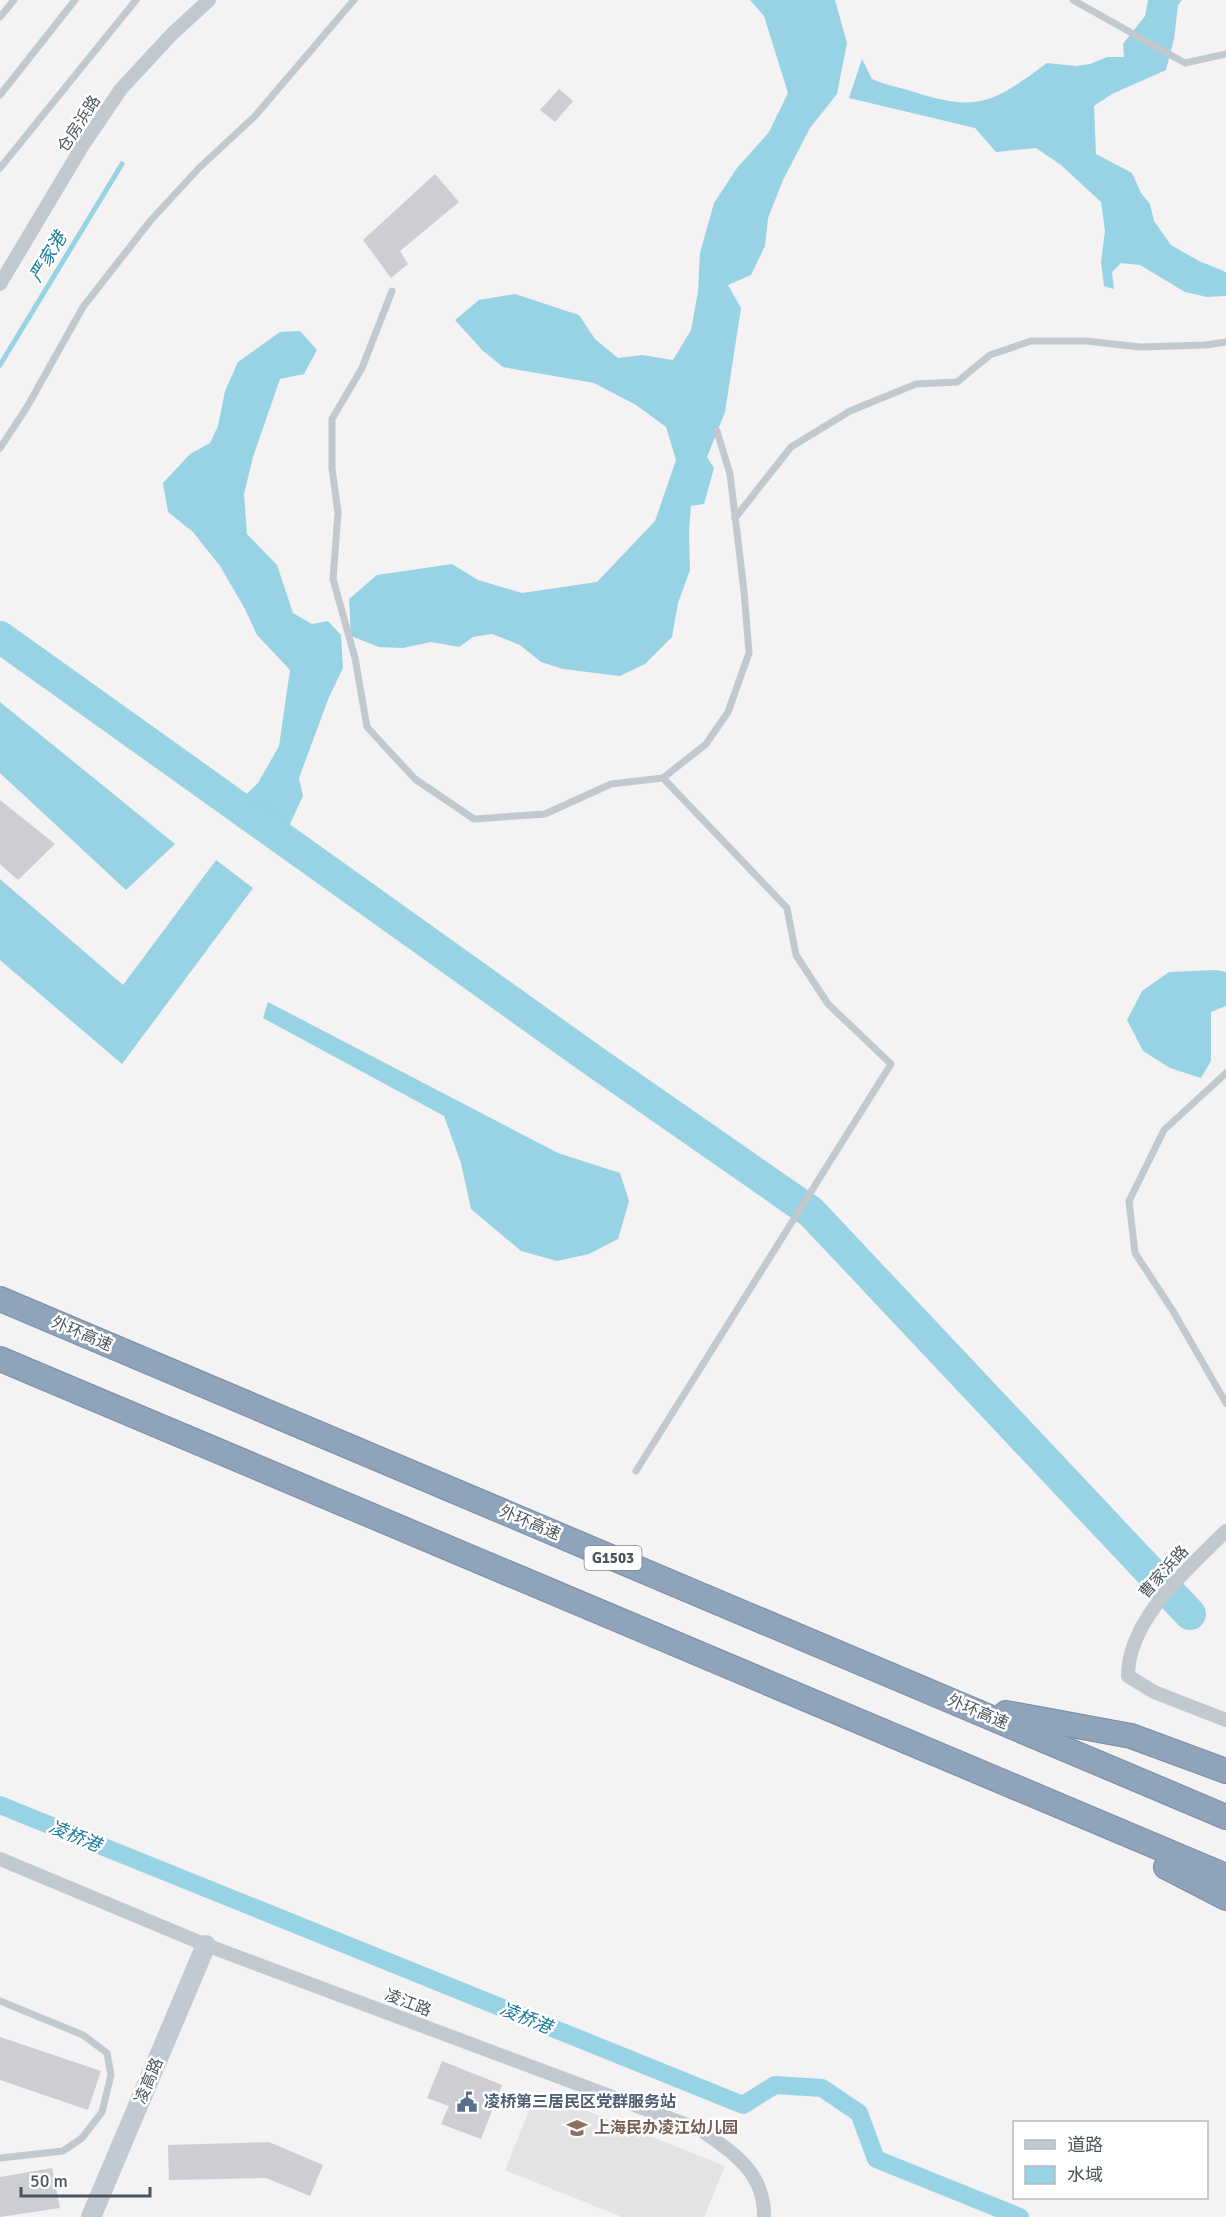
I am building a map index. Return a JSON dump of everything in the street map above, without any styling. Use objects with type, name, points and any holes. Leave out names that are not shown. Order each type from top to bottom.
[{"type":"highway","name":"外环高速","points":[[0,1299],[1226,1817]]},
{"type":"highway","points":[[0,1359],[1226,1876]]},
{"type":"highway","points":[[959,1704],[1131,1736],[1226,1771]]},
{"type":"highway","points":[[924,1749],[1226,1898]]},
{"type":"street","name":"仓房浜路","points":[[0,284],[83,145],[121,89],[172,34],[208,0]]},
{"type":"street","name":"曹家浜路","points":[[1226,1531],[1181,1576],[1146,1617],[1128,1664],[1128,1676],[1154,1692],[1226,1720]]},
{"type":"street","name":"凌江路","points":[[0,1859],[206,1945],[701,2130],[741,2158],[757,2182],[764,2217]]},
{"type":"street","name":"凌高路","points":[[91,2217],[206,1945]]},
{"type":"lane","points":[[0,17],[14,0]]},
{"type":"lane","points":[[0,95],[75,0]]},
{"type":"lane","points":[[0,168],[136,0]]},
{"type":"lane","points":[[0,448],[27,407],[83,307],[144,228],[199,168],[255,116],[354,0]]},
{"type":"lane","points":[[1073,0],[1185,63],[1226,54]]},
{"type":"lane","points":[[392,291],[362,368],[332,419],[332,468],[338,513],[333,579],[355,658],[367,727],[415,779],[474,819],[545,814],[611,784],[663,778],[706,744],[728,712],[749,653],[730,474],[717,431]]},
{"type":"lane","points":[[735,518],[791,447],[850,411],[916,384],[957,382],[990,355],[1031,341],[1086,341],[1140,347],[1206,345],[1226,342]]},
{"type":"lane","points":[[636,1471],[891,1064],[828,1004],[796,955],[788,908],[663,778]]},
{"type":"lane","points":[[1226,1073],[1164,1130],[1129,1201],[1135,1253],[1173,1311],[1226,1403]]},
{"type":"lane","points":[[0,2001],[83,2035],[107,2053],[111,2075],[102,2112],[82,2138],[63,2151],[0,2158]]},
{"type":"shaded area","name":"上海民办凌江幼儿园","points":[[537,2091],[725,2166],[704,2217],[622,2217],[505,2170]]},
{"type":"water","points":[[750,0],[835,0],[847,43],[837,94],[810,128],[783,180],[768,218],[765,246],[751,275],[728,285],[741,308],[725,412],[707,457],[714,468],[704,504],[691,506],[690,570],[678,603],[672,637],[645,664],[620,676],[563,669],[541,662],[520,645],[492,634],[473,637],[459,647],[431,642],[403,648],[379,647],[351,636],[349,599],[377,575],[452,564],[478,580],[522,593],[597,582],[655,521],[676,460],[666,427],[636,405],[594,383],[503,367],[482,350],[455,320],[479,300],[515,294],[579,315],[595,339],[618,358],[642,355],[673,360],[691,330],[698,292],[700,253],[714,203],[737,168],[769,132],[788,93],[764,16]]},
{"type":"water","points":[[1148,0],[1182,0],[1178,5],[1174,39],[1166,70],[1112,94],[1094,106],[1096,154],[1132,173],[1141,193],[1150,204],[1154,221],[1171,245],[1199,261],[1226,272],[1226,296],[1207,297],[1185,292],[1140,265],[1121,263],[1112,272],[1114,289],[1104,286],[1101,262],[1105,231],[1101,202],[1061,165],[1036,148],[996,152],[975,128],[849,98],[862,59],[872,79],[934,98],[953,102],[969,102],[998,95],[1047,63],[1076,66],[1090,64],[1107,57],[1124,57],[1123,44],[1145,16]]},
{"type":"water","points":[[300,331],[317,350],[304,374],[280,379],[253,457],[244,494],[247,534],[277,565],[293,613],[312,624],[328,621],[341,635],[343,668],[329,697],[299,778],[303,796],[283,839],[235,805],[258,783],[279,746],[290,670],[257,635],[220,566],[193,532],[168,512],[163,483],[190,454],[210,443],[218,426],[225,391],[238,362],[280,332]]},
{"type":"water","points":[[0,702],[175,844],[126,890],[0,773]]},
{"type":"water","points":[[216,860],[253,888],[122,1064],[0,960],[0,879],[123,985]]},
{"type":"water","points":[[1216,970],[1226,972],[1226,1006],[1211,1012],[1211,1061],[1201,1078],[1170,1068],[1143,1051],[1127,1020],[1142,991],[1169,972]]},
{"type":"water","points":[[268,1002],[558,1153],[620,1173],[629,1201],[618,1239],[589,1254],[557,1261],[521,1251],[471,1209],[461,1163],[444,1116],[263,1018]]},
{"type":"building","points":[[559,89],[573,101],[555,122],[540,110]]},
{"type":"building","points":[[435,174],[459,202],[400,251],[408,264],[391,278],[363,240]]},
{"type":"building","points":[[0,800],[55,844],[18,880],[0,864]]},
{"type":"building","points":[[0,2037],[101,2071],[88,2110],[0,2080]]},
{"type":"building","name":"凌桥第三居民区党群服务站","points":[[442,2061],[502,2085],[481,2139],[441,2124],[449,2106],[427,2098]]},
{"type":"building","points":[[269,2142],[323,2165],[310,2196],[266,2178],[169,2180],[168,2145]]},
{"type":"building","points":[[52,2168],[60,2208],[0,2217],[0,2177]]},
{"type":"waterway","name":"严家港","points":[[0,365],[122,164]]},
{"type":"waterway","points":[[0,637],[591,1059],[811,1212],[1190,1614]]},
{"type":"waterway","name":"凌桥港","points":[[0,1805],[743,2105],[775,2085],[822,2088],[859,2113],[876,2159],[1020,2217]]},
{"type":"place","name":"凌桥第三居民区党群服务站","points":[[467,2102]]},
{"type":"place","name":"上海民办凌江幼儿园","points":[[577,2128]]}]
